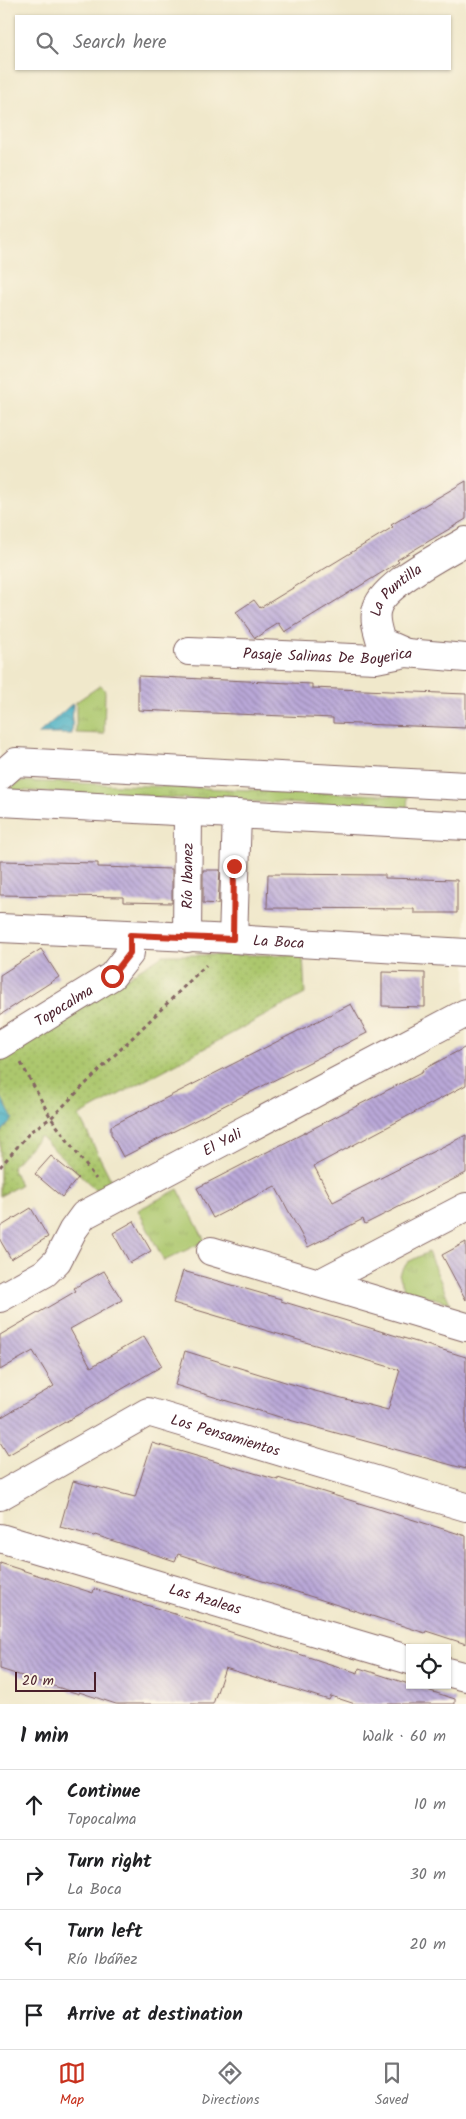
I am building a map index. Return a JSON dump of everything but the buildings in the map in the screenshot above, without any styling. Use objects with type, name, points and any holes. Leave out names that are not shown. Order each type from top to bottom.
[{"type":"street","name":"La Puntilla","points":[[406,653],[381,642],[375,620],[380,602],[398,582],[466,541]]},
{"type":"street","name":"Pasaje Salinas De Boyerica","points":[[188,651],[376,659],[406,653],[466,658]]},
{"type":"street","points":[[0,776],[16,762],[466,786]]},
{"type":"street","points":[[428,824],[431,784]]},
{"type":"street","points":[[0,802],[466,826]]},
{"type":"street","name":"Río Ibanez","points":[[187,938],[188,812]]},
{"type":"street","points":[[233,939],[237,814]]},
{"type":"street","name":"La Boca","points":[[0,928],[466,953]]},
{"type":"street","name":"Topocalma","points":[[4,1042],[112,976],[130,953],[130,935]]},
{"type":"street","name":"El Yali","points":[[0,1298],[45,1273],[58,1261],[73,1230],[84,1215],[466,1013]]},
{"type":"street","points":[[320,1283],[466,1207]]},
{"type":"street","points":[[211,1251],[466,1327]]},
{"type":"street","name":"Los Pensamientos","points":[[0,1496],[148,1412],[466,1507]]},
{"type":"street","name":"Las Azaleas","points":[[0,1538],[406,1659]]},
{"type":"street","points":[[451,1673],[466,1677]]},
{"type":"path","points":[[0,1167],[31,1131],[51,1118],[233,939]]},
{"type":"path","points":[[4,1042],[51,1118],[111,1200]]},
{"type":"green space","points":[[101,685],[105,691],[104,734],[76,733],[76,702]]},
{"type":"green space","points":[[20,781],[408,796],[407,809],[8,790]]},
{"type":"green space","points":[[163,955],[303,955],[305,994],[79,1116],[113,1184],[96,1190],[40,1136],[12,1167],[20,1185],[0,1196],[0,1056]]},
{"type":"green space","points":[[178,1189],[205,1241],[164,1261],[138,1210]]},
{"type":"green space","points":[[428,1252],[450,1303],[404,1289],[399,1274],[408,1262]]},
{"type":"water","points":[[73,703],[72,734],[38,734]]},
{"type":"water","points":[[0,1095],[13,1119],[0,1134]]},
{"type":"route","points":[[112,976],[130,953],[130,935],[233,939],[234,866]]}]
